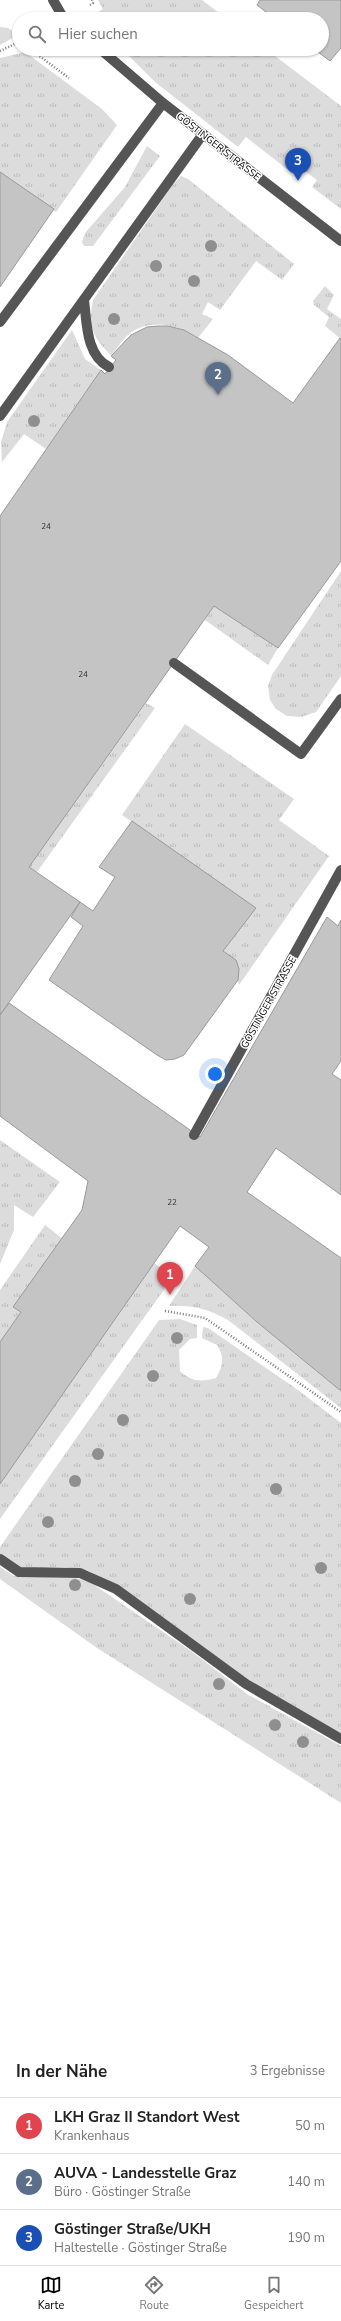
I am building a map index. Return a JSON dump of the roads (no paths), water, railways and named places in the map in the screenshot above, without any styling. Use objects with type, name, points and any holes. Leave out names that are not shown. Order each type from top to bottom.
[{"type":"street","points":[[53,0],[60,12]]},
{"type":"street","name":"GÖSTINGER STRASSE","points":[[108,56],[163,103],[341,241]]},
{"type":"street","points":[[0,322],[163,103]]},
{"type":"street","points":[[0,416],[203,134]]},
{"type":"street","points":[[84,300],[90,344],[100,362],[110,367]]},
{"type":"street","points":[[174,663],[301,754],[341,699]]},
{"type":"street","name":"GÖSTINGER STRASSE","points":[[194,1135],[341,870]]},
{"type":"street","points":[[0,1559],[19,1572],[80,1573],[116,1589],[246,1684],[341,1739]]},
{"type":"place","name":"Göstinger Straße/UKH","points":[[298,181]]},
{"type":"place","name":"AUVA - Landesstelle Graz","points":[[218,395]]},
{"type":"place","name":"LKH Graz II Standort West","points":[[170,1295]]}]
